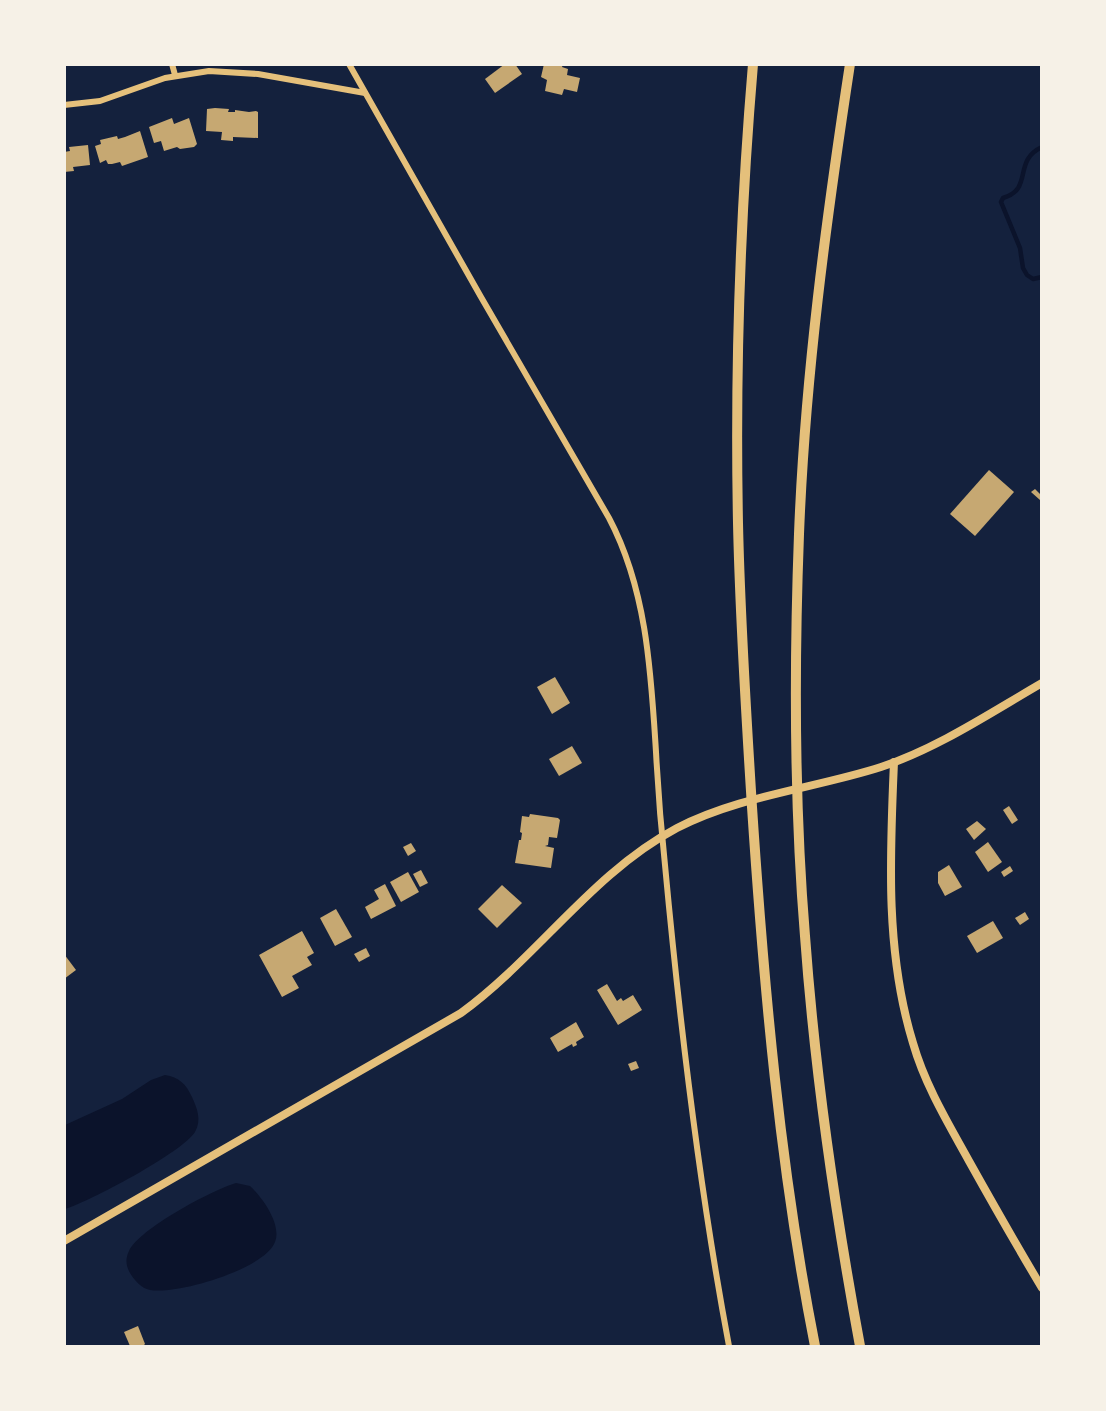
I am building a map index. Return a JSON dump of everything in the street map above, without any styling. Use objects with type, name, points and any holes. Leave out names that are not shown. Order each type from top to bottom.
[{"type":"highway","points":[[753,64],[745,166],[738,385],[738,522],[749,761],[762,949],[777,1107],[796,1240],[815,1347]]},
{"type":"highway","points":[[850,64],[822,255],[805,439],[799,534],[796,748],[804,935],[816,1059],[840,1235],[860,1347]]},
{"type":"street","points":[[172,64],[175,75]]},
{"type":"street","points":[[349,64],[593,489],[619,539],[635,584],[646,638],[680,1020],[695,1133],[729,1347]]},
{"type":"street","points":[[64,105],[100,101],[175,75],[209,70],[247,72],[365,93]]},
{"type":"street","points":[[64,1241],[461,1013],[502,980],[598,886],[662,836],[716,811],[894,762],[937,743],[1041,683]]},
{"type":"street","points":[[894,762],[892,899],[900,982],[910,1032],[921,1065],[945,1119],[1041,1288]]},
{"type":"water","points":[[165,1075],[178,1079],[190,1092],[198,1114],[195,1132],[187,1141],[155,1163],[114,1187],[65,1209],[65,1125],[122,1099],[151,1080]]},
{"type":"water","points":[[236,1183],[250,1186],[270,1211],[276,1227],[276,1235],[275,1242],[268,1252],[255,1262],[238,1270],[199,1284],[150,1290],[138,1284],[130,1273],[127,1262],[129,1251],[135,1242],[177,1211]]},
{"type":"building","points":[[505,64],[515,64],[522,74],[495,93],[485,79]]},
{"type":"building","points":[[544,64],[563,64],[562,67],[568,69],[567,75],[580,78],[577,92],[564,89],[562,95],[545,91],[547,80],[541,77]]},
{"type":"building","points":[[207,109],[229,109],[228,112],[235,112],[235,110],[258,112],[258,138],[233,137],[233,141],[221,140],[222,132],[206,131]]},
{"type":"building","points":[[172,118],[174,124],[189,118],[197,144],[194,147],[180,149],[177,147],[164,151],[161,141],[154,143],[149,127]]},
{"type":"building","points":[[140,131],[148,157],[122,166],[120,162],[108,164],[106,160],[100,163],[95,146],[101,144],[100,140],[117,136],[118,139]]},
{"type":"building","points":[[88,145],[90,165],[73,167],[74,171],[64,172],[64,152],[70,151],[69,147]]},
{"type":"building","points":[[989,470],[1014,492],[975,536],[950,514]]},
{"type":"building","points":[[1035,489],[1042,496],[1040,500],[1031,492]]},
{"type":"building","points":[[555,677],[570,703],[552,714],[537,687]]},
{"type":"building","points":[[572,746],[582,763],[559,776],[549,759]]},
{"type":"building","points":[[1009,806],[1018,820],[1012,824],[1003,810]]},
{"type":"building","points":[[530,814],[560,820],[557,838],[549,837],[548,845],[545,846],[554,848],[551,868],[515,863],[519,840],[521,840],[522,816],[529,817]]},
{"type":"building","points":[[977,821],[986,829],[974,840],[966,829]]},
{"type":"building","points":[[988,842],[1002,862],[988,872],[975,852]]},
{"type":"building","points":[[411,843],[416,851],[408,856],[403,847]]},
{"type":"building","points":[[949,865],[962,887],[945,896],[938,883],[938,872]]},
{"type":"building","points":[[1010,866],[1013,871],[1004,877],[1001,872]]},
{"type":"building","points":[[421,870],[428,883],[420,887],[413,874]]},
{"type":"building","points":[[408,872],[419,892],[401,902],[390,882]]},
{"type":"building","points":[[385,884],[396,906],[371,919],[365,907],[379,899],[374,890]]},
{"type":"building","points":[[502,885],[522,903],[497,928],[478,909]]},
{"type":"building","points":[[336,909],[352,937],[335,946],[320,918]]},
{"type":"building","points":[[1025,912],[1029,919],[1020,925],[1015,918]]},
{"type":"building","points":[[993,921],[1003,938],[977,953],[967,936]]},
{"type":"building","points":[[302,931],[314,953],[307,957],[312,965],[292,976],[299,988],[282,997],[259,955]]},
{"type":"building","points":[[366,948],[370,956],[359,962],[354,954]]},
{"type":"building","points":[[64,954],[76,970],[64,979]]},
{"type":"building","points":[[607,984],[617,1001],[621,998],[623,1001],[633,995],[642,1010],[618,1025],[597,990]]},
{"type":"building","points":[[576,1022],[584,1037],[576,1042],[577,1045],[573,1047],[572,1044],[558,1052],[550,1038]]},
{"type":"building","points":[[636,1061],[639,1068],[631,1071],[628,1064]]},
{"type":"building","points":[[138,1326],[145,1344],[130,1346],[124,1332]]},
{"type":"waterway","points":[[1042,147],[1028,160],[1018,188],[1003,198],[1001,202],[1020,248],[1023,268],[1033,279],[1042,277]]}]
